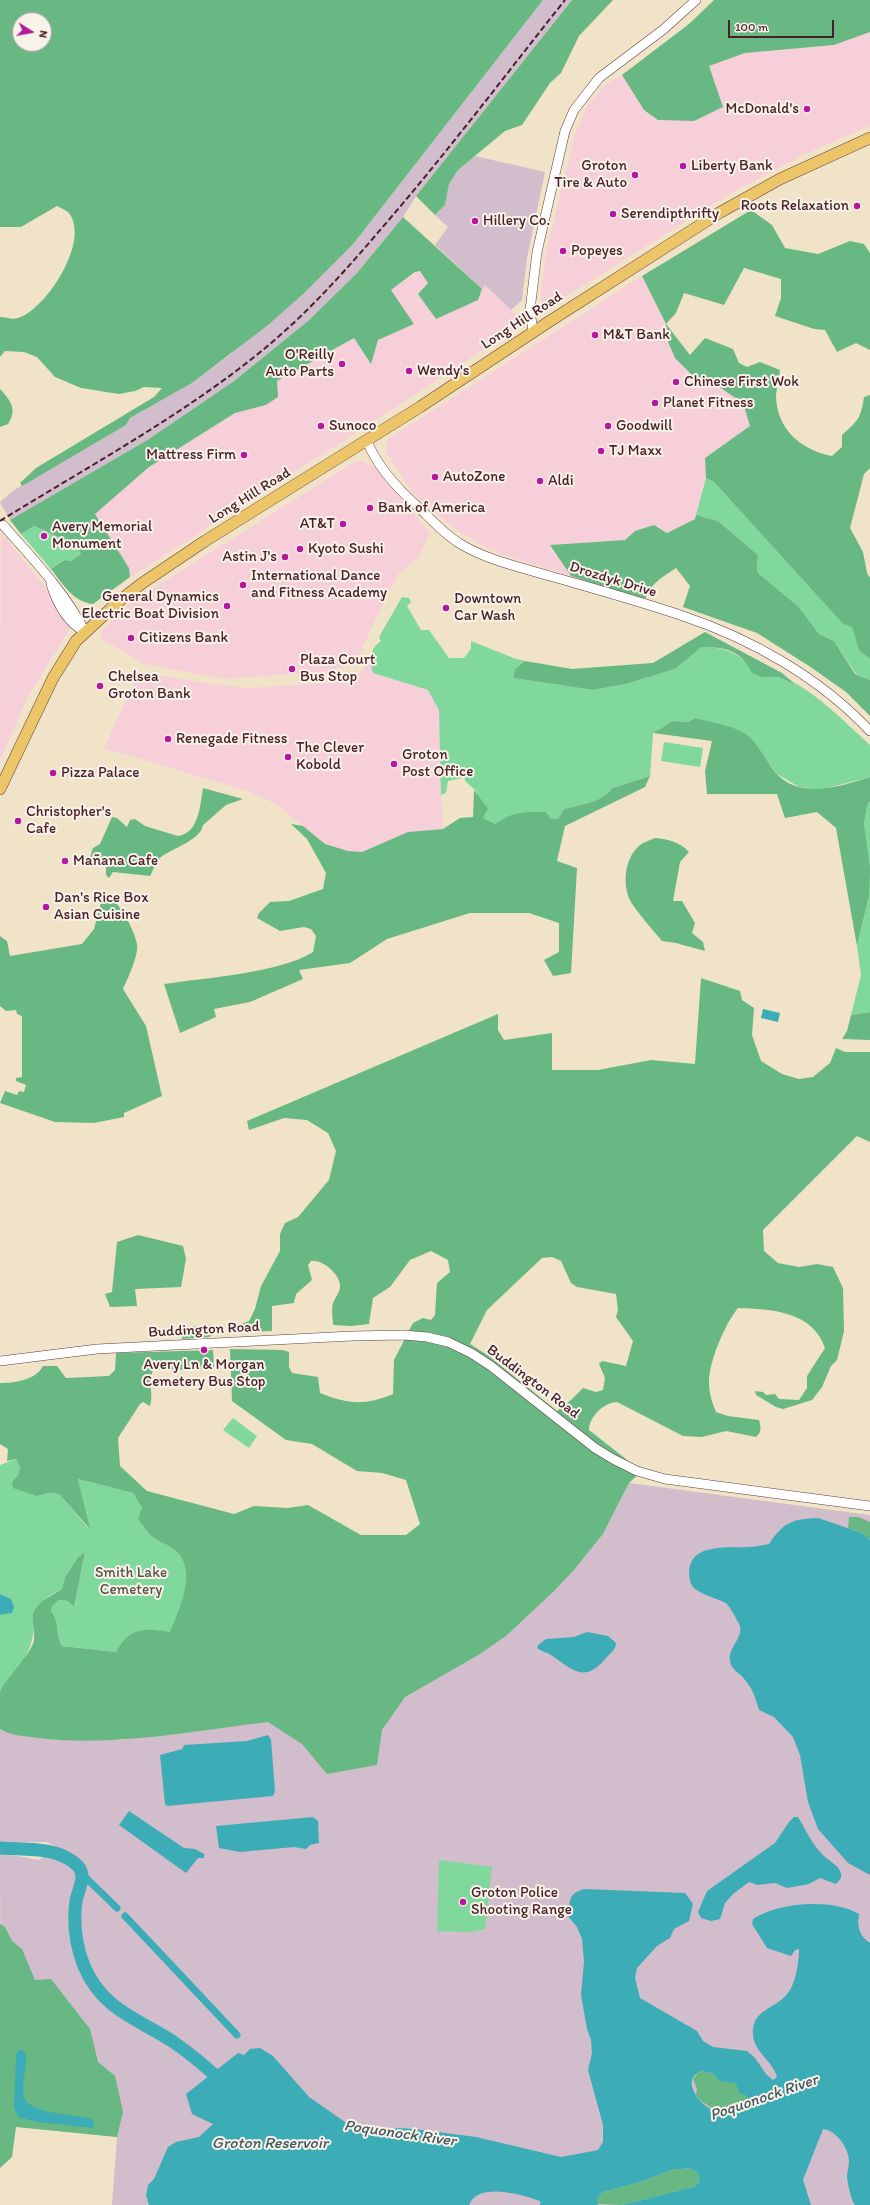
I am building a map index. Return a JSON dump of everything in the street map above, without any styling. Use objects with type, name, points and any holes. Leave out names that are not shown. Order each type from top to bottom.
[{"type":"main road","name":"Long Hill Road","points":[[0,789],[53,678],[76,641],[118,602],[164,568],[367,441],[533,332],[725,210],[780,179],[870,138]]},
{"type":"street","points":[[533,332],[530,310],[535,263],[565,131],[574,110],[581,98],[599,78],[664,29],[696,0]]},
{"type":"street","name":"Drozdyk Drive","points":[[367,441],[373,455],[393,482],[443,532],[460,544],[510,564],[684,616],[718,629],[755,646],[804,676],[837,700],[870,731]]},
{"type":"street","points":[[3,525],[50,581],[78,618],[85,632]]},
{"type":"street","name":"Buddington Road","points":[[0,1361],[97,1349],[352,1336],[404,1335],[427,1337],[459,1348],[491,1366],[595,1448],[637,1472],[665,1480],[870,1506]]},
{"type":"shaded area","points":[[543,0],[572,0],[416,196],[403,217],[357,273],[308,321],[234,381],[149,439],[10,520],[0,502],[14,490],[126,425],[130,418],[192,383],[231,354],[354,243]]},
{"type":"shaded area","points":[[870,32],[870,126],[809,152],[731,193],[549,307],[541,303],[546,252],[575,134],[588,105],[606,84],[622,75],[644,110],[708,66],[745,53],[834,45]]},
{"type":"shaded area","points":[[475,156],[545,172],[527,258],[522,300],[511,310],[485,285],[482,289],[435,245],[448,227],[435,215],[445,205],[449,184],[458,170]]},
{"type":"shaded area","points":[[420,271],[428,283],[418,294],[436,318],[478,300],[485,285],[519,318],[519,324],[515,329],[390,411],[130,577],[129,568],[95,514],[97,510],[149,467],[235,412],[266,405],[277,381],[354,338],[371,363],[378,340],[414,324],[390,290]]},
{"type":"shaded area","points":[[642,276],[666,324],[666,337],[712,382],[743,403],[751,426],[705,458],[706,478],[695,519],[667,533],[660,527],[635,531],[625,540],[550,545],[571,576],[500,554],[481,545],[452,527],[413,493],[385,451],[388,439]]},
{"type":"shaded area","points":[[356,461],[361,461],[375,467],[430,533],[418,558],[399,573],[358,657],[350,665],[328,671],[225,679],[144,664],[103,640],[100,632],[133,601]]},
{"type":"shaded area","points":[[1,532],[44,586],[70,629],[27,698],[0,761]]},
{"type":"shaded area","points":[[370,658],[373,673],[428,690],[439,710],[443,829],[408,832],[362,852],[348,851],[325,844],[276,804],[247,791],[104,748],[139,672],[248,688],[326,683],[361,673]]},
{"type":"shaded area","points":[[629,1483],[870,1515],[870,2205],[112,2205],[117,2137],[1,2125],[0,1853],[39,1860],[55,1846],[46,1842],[0,1843],[0,1729],[17,1735],[50,1739],[123,1740],[453,1668],[480,1654],[506,1636],[574,1570],[603,1534]]},
{"type":"green space","points":[[0,0],[543,0],[354,243],[303,294],[268,325],[192,383],[130,418],[126,425],[22,486],[20,483],[36,468],[154,397],[162,388],[144,387],[135,391],[119,394],[81,388],[55,377],[37,357],[24,352],[5,351],[0,357],[0,317],[14,319],[18,318],[29,312],[41,302],[62,272],[70,255],[74,239],[74,224],[68,212],[57,206],[21,227],[0,227]]},
{"type":"green space","points":[[572,0],[613,0],[579,36],[561,73],[550,83],[522,125],[505,131],[458,170],[449,184],[445,205],[435,215],[416,196]]},
{"type":"green space","points":[[714,0],[870,0],[870,32],[834,45],[745,53],[709,66],[723,107],[694,121],[658,120],[644,110],[622,75],[689,24]]},
{"type":"green space","points":[[751,210],[772,225],[785,248],[818,254],[850,241],[864,244],[870,253],[870,350],[856,343],[837,352],[825,330],[814,329],[775,316],[781,298],[781,279],[744,268],[724,305],[684,293],[676,313],[666,324],[642,276]]},
{"type":"green space","points":[[403,217],[482,289],[478,300],[436,319],[418,294],[428,283],[420,271],[415,272],[391,290],[414,324],[378,340],[371,364],[354,338],[277,381],[278,397],[266,405],[235,413],[149,467],[95,514],[129,568],[130,577],[93,604],[86,603],[74,596],[51,569],[64,560],[71,561],[81,554],[74,544],[34,526],[21,534],[10,520],[149,439],[234,381],[308,321],[357,273]]},
{"type":"green space","points":[[666,324],[690,355],[705,338],[733,349],[739,363],[747,367],[760,362],[780,370],[776,395],[780,418],[792,436],[800,443],[820,453],[832,456],[842,447],[842,435],[858,419],[862,410],[864,397],[870,395],[870,468],[864,474],[850,528],[863,552],[867,573],[870,578],[870,659],[859,651],[852,627],[843,624],[714,482],[706,478],[705,458],[750,426],[743,403],[712,382],[704,387],[675,358],[666,337]]},
{"type":"green space","points":[[0,389],[12,405],[12,414],[8,424],[0,427]]},
{"type":"green space","points":[[706,478],[714,482],[843,624],[852,627],[859,651],[870,659],[870,680],[856,674],[834,641],[819,634],[799,607],[757,572],[758,555],[718,521],[696,515]]},
{"type":"green space","points":[[696,515],[718,521],[758,555],[757,572],[799,607],[819,634],[834,641],[855,674],[870,680],[870,716],[846,692],[809,666],[757,633],[683,607],[690,586],[676,568],[653,585],[645,600],[571,576],[550,545],[625,540],[635,531],[654,525],[667,533],[695,519]]},
{"type":"green space","points":[[34,526],[74,544],[81,554],[71,561],[63,560],[51,569],[21,534]]},
{"type":"green space","points":[[402,597],[409,598],[411,602],[407,606],[421,630],[429,630],[449,658],[464,658],[471,649],[471,641],[516,659],[525,661],[515,669],[513,678],[593,690],[626,684],[675,669],[702,647],[712,647],[728,651],[748,663],[761,677],[780,677],[791,681],[815,696],[827,706],[870,745],[870,777],[819,790],[799,787],[777,774],[750,738],[695,718],[688,722],[673,721],[653,733],[650,776],[612,788],[603,797],[597,800],[564,809],[558,819],[551,819],[546,812],[533,812],[506,818],[495,824],[482,818],[476,791],[465,781],[464,773],[462,778],[448,781],[446,793],[441,795],[439,710],[428,690],[373,673],[371,655],[377,644],[381,641],[379,637]]},
{"type":"green space","points":[[705,632],[782,673],[795,684],[779,677],[761,677],[751,672],[742,659],[731,651],[702,647],[675,669],[626,684],[593,690],[513,678],[515,669],[525,661],[572,669],[653,663]]},
{"type":"green space","points":[[695,718],[731,727],[750,737],[775,772],[785,781],[796,786],[808,789],[821,789],[870,777],[870,801],[867,806],[864,824],[870,868],[869,896],[857,946],[836,828],[817,812],[785,818],[777,794],[707,794],[705,771],[712,741],[653,733],[673,721],[688,722]]},
{"type":"green space","points":[[664,742],[703,748],[700,767],[661,761]]},
{"type":"green space","points":[[650,776],[645,787],[565,826],[557,861],[577,868],[571,973],[553,976],[544,960],[559,952],[559,923],[529,913],[470,913],[387,939],[350,963],[299,970],[303,979],[250,1002],[214,1009],[216,1017],[180,1033],[164,984],[262,970],[299,959],[313,952],[316,936],[311,929],[304,927],[280,931],[257,918],[259,913],[270,902],[289,901],[323,889],[326,873],[307,839],[291,824],[303,826],[325,844],[348,851],[362,852],[408,832],[443,829],[460,818],[473,817],[474,790],[488,809],[483,818],[495,824],[514,814],[525,812],[546,812],[551,819],[558,819],[564,809],[597,800],[608,793],[612,788]]},
{"type":"green space","points":[[203,788],[243,799],[226,805],[203,825],[201,830],[192,839],[161,857],[156,863],[150,876],[113,872],[109,878],[106,875],[106,867],[89,861],[93,848],[100,844],[112,817],[117,818],[127,827],[130,820],[135,819],[145,826],[178,836],[185,834],[190,830],[197,818]]},
{"type":"green space","points":[[870,801],[870,1012],[851,1015],[861,975],[857,946],[869,896],[864,824],[867,806]]},
{"type":"green space","points":[[655,838],[674,842],[689,852],[680,862],[673,901],[682,901],[695,923],[692,933],[703,942],[705,951],[676,943],[662,941],[631,902],[626,887],[626,870],[632,854],[643,843]]},
{"type":"green space","points":[[109,894],[126,918],[133,931],[137,944],[133,966],[123,989],[146,1026],[162,1096],[124,1113],[124,1117],[94,1123],[55,1122],[0,1103],[5,1091],[17,1095],[19,1091],[24,1092],[26,1085],[16,1081],[16,1078],[22,1077],[22,1016],[17,1014],[16,1010],[6,1011],[0,1006],[0,936],[7,941],[10,956],[82,944],[94,929],[104,895]]},
{"type":"green space","points":[[701,978],[740,991],[742,1000],[754,1008],[752,1035],[761,1061],[782,1074],[799,1079],[813,1077],[830,1063],[836,1048],[845,1052],[870,1052],[870,1142],[857,1136],[763,1230],[764,1251],[778,1263],[799,1267],[817,1264],[833,1267],[843,1288],[844,1331],[837,1360],[831,1366],[822,1387],[812,1400],[783,1409],[776,1407],[756,1395],[755,1391],[763,1392],[766,1395],[775,1394],[779,1399],[799,1400],[807,1388],[807,1376],[825,1348],[819,1336],[811,1326],[801,1319],[789,1314],[763,1309],[738,1308],[723,1333],[715,1354],[710,1373],[710,1390],[716,1412],[728,1416],[759,1420],[760,1429],[756,1437],[726,1431],[702,1437],[683,1436],[617,1402],[602,1407],[594,1415],[589,1430],[631,1463],[644,1469],[629,1483],[603,1534],[574,1570],[553,1592],[506,1636],[480,1654],[405,1697],[382,1730],[377,1765],[327,1774],[302,1744],[268,1722],[153,1737],[95,1741],[38,1738],[13,1734],[0,1729],[0,1692],[33,1644],[34,1611],[43,1601],[62,1589],[65,1577],[78,1557],[85,1552],[74,1607],[68,1601],[59,1600],[52,1606],[51,1611],[56,1619],[62,1646],[116,1652],[126,1638],[138,1631],[153,1630],[170,1632],[178,1613],[184,1592],[186,1571],[178,1553],[152,1536],[138,1519],[142,1508],[133,1493],[78,1479],[90,1529],[59,1494],[48,1493],[37,1496],[13,1488],[12,1482],[18,1475],[20,1467],[16,1459],[7,1461],[8,1449],[0,1444],[0,1383],[30,1378],[40,1371],[43,1366],[57,1366],[66,1378],[109,1376],[115,1370],[116,1353],[213,1350],[214,1369],[153,1370],[151,1374],[150,1406],[143,1402],[140,1404],[118,1438],[120,1466],[147,1491],[234,1514],[254,1506],[288,1508],[308,1505],[361,1535],[406,1535],[420,1524],[406,1480],[382,1473],[357,1471],[312,1444],[286,1440],[232,1401],[230,1349],[282,1350],[289,1352],[289,1367],[292,1373],[318,1377],[320,1393],[339,1399],[365,1402],[393,1394],[394,1360],[413,1323],[423,1318],[431,1320],[435,1315],[437,1283],[450,1272],[448,1260],[431,1251],[410,1260],[390,1287],[373,1298],[369,1324],[351,1326],[333,1325],[332,1305],[340,1288],[340,1283],[331,1269],[316,1261],[311,1261],[308,1265],[312,1280],[296,1294],[294,1303],[272,1306],[272,1331],[247,1332],[241,1324],[249,1321],[255,1309],[261,1286],[280,1251],[280,1234],[285,1223],[298,1217],[329,1180],[336,1151],[328,1133],[307,1120],[284,1118],[249,1130],[247,1121],[498,1014],[498,1030],[504,1040],[552,1033],[552,1070],[598,1070],[651,1060],[695,1064]],"holes":[[[552,1257],[561,1261],[571,1283],[577,1287],[616,1294],[618,1310],[616,1317],[633,1341],[626,1366],[602,1361],[599,1364],[605,1378],[603,1390],[596,1392],[583,1388],[557,1411],[489,1356],[470,1344],[487,1310],[542,1258]]]},
{"type":"green space","points":[[870,1012],[870,1040],[842,1039],[847,1031],[851,1015]]},
{"type":"green space","points":[[138,1235],[183,1246],[186,1259],[181,1287],[135,1289],[137,1306],[110,1307],[105,1294],[112,1292],[117,1242]]},
{"type":"green space","points":[[213,1325],[213,1335],[209,1337],[182,1339],[182,1327]]},
{"type":"green space","points":[[233,1418],[257,1436],[249,1448],[223,1430]]},
{"type":"green space","name":"Smith Lake Cemetery","points":[[16,1459],[20,1467],[18,1475],[12,1482],[37,1496],[48,1493],[59,1494],[89,1529],[78,1479],[133,1493],[142,1508],[139,1520],[152,1536],[178,1553],[186,1572],[186,1582],[181,1603],[171,1632],[146,1630],[132,1634],[126,1638],[116,1652],[62,1646],[56,1619],[51,1611],[52,1606],[59,1600],[68,1601],[74,1607],[85,1552],[78,1557],[65,1577],[62,1589],[49,1596],[34,1611],[33,1636],[27,1654],[22,1663],[0,1691],[0,1615],[10,1613],[11,1599],[0,1594],[0,1465]]},
{"type":"green space","points":[[849,1517],[858,1517],[870,1522],[870,1540],[862,1533],[848,1528]]},
{"type":"green space","name":"Groton Police Shooting Range","points":[[439,1860],[492,1867],[485,1929],[471,1932],[437,1931]]},
{"type":"green space","points":[[0,1924],[5,1927],[12,1941],[22,1949],[35,1980],[51,1979],[90,2029],[98,2062],[115,2076],[123,2112],[117,2137],[16,2127],[12,2157],[0,2168]]},
{"type":"green space","points":[[702,2071],[714,2074],[719,2080],[735,2083],[740,2094],[744,2094],[750,2101],[718,2112],[701,2101],[696,2095],[697,2089],[693,2079]]},
{"type":"green space","points":[[690,2168],[699,2174],[699,2182],[693,2187],[622,2205],[598,2204],[597,2198],[603,2192],[643,2181],[671,2170]]},
{"type":"water","points":[[763,1009],[780,1013],[778,1022],[761,1018]]},
{"type":"water","points":[[818,1518],[862,1533],[870,1540],[870,1875],[848,1863],[818,1829],[808,1802],[800,1755],[793,1737],[774,1717],[759,1710],[754,1694],[731,1664],[731,1651],[739,1637],[740,1632],[738,1622],[727,1604],[698,1591],[694,1588],[690,1578],[689,1571],[691,1562],[703,1551],[769,1544],[779,1531],[789,1523],[801,1519]]},
{"type":"water","points":[[0,1594],[11,1599],[14,1607],[12,1613],[0,1615]]},
{"type":"water","points":[[587,1632],[608,1636],[616,1643],[615,1648],[598,1666],[591,1671],[578,1672],[537,1648],[538,1645],[546,1639],[574,1637]]},
{"type":"water","points":[[268,1735],[271,1740],[275,1791],[273,1796],[167,1806],[165,1804],[160,1755],[182,1749],[184,1745],[247,1741]]},
{"type":"water","points":[[129,1811],[184,1848],[195,1849],[204,1854],[204,1858],[198,1858],[186,1873],[119,1825]]},
{"type":"water","points":[[313,1817],[318,1821],[319,1843],[310,1845],[306,1849],[294,1847],[240,1852],[219,1848],[216,1826]]},
{"type":"water","points":[[794,1817],[798,1817],[820,1852],[839,1869],[841,1878],[838,1882],[836,1884],[820,1878],[809,1884],[787,1888],[775,1883],[758,1885],[749,1882],[733,1894],[725,1903],[720,1919],[711,1921],[701,1918],[698,1912],[707,1891],[775,1843]]},
{"type":"water","name":"Groton Reservoir","points":[[584,1889],[685,1893],[693,1904],[689,1921],[674,1929],[670,1938],[657,1946],[637,1968],[635,1978],[640,1998],[697,2031],[703,2041],[713,2047],[747,2051],[755,2058],[766,2074],[773,2080],[777,2077],[775,2071],[760,2052],[754,2041],[753,2026],[760,2015],[783,1999],[791,1989],[796,1972],[799,1949],[795,1950],[791,1956],[767,1948],[752,1924],[753,1919],[776,1909],[805,1904],[835,1906],[848,1909],[859,1914],[858,1923],[861,1934],[870,1943],[870,2205],[855,2205],[853,2202],[847,2177],[849,2161],[847,2151],[837,2136],[828,2130],[823,2129],[803,2180],[811,2205],[622,2205],[697,2185],[699,2182],[699,2174],[690,2168],[671,2170],[643,2181],[603,2192],[597,2198],[598,2205],[540,2205],[540,2201],[512,2193],[491,2192],[482,2193],[474,2198],[469,2205],[149,2205],[146,2195],[148,2185],[154,2179],[168,2147],[176,2142],[199,2137],[213,2124],[192,2114],[186,2094],[238,2053],[244,2055],[250,2049],[260,2048],[273,2056],[309,2097],[345,2122],[368,2134],[398,2128],[414,2129],[476,2137],[561,2157],[598,2150],[603,2142],[603,2125],[588,2070],[592,2053],[591,2040],[587,2029],[581,1995],[584,1962],[582,1939],[577,1927],[567,1915],[572,1896],[578,1891]],"holes":[[[702,2071],[714,2074],[719,2081],[735,2083],[740,2094],[744,2094],[750,2101],[719,2111],[711,2109],[705,2105],[699,2100],[695,2093],[692,2087],[692,2080],[695,2075]]]},
{"type":"water","points":[[19,2049],[24,2051],[26,2056],[23,2092],[27,2102],[33,2107],[42,2110],[89,2118],[93,2120],[94,2128],[37,2122],[18,2117],[14,2107],[16,2055]]},
{"type":"waterway","name":"Poquonock River","points":[[0,1848],[31,1849],[51,1852],[61,1855],[78,1866],[81,1870],[82,1879],[76,1901],[76,1934],[81,1958],[91,1981],[110,2003],[172,2041],[200,2062],[225,2085]]},
{"type":"waterway","points":[[81,1873],[117,1908]]},
{"type":"waterway","points":[[125,1916],[237,2035]]},
{"type":"railway","points":[[0,521],[178,412],[245,364],[292,325],[320,297],[410,195],[565,0]]},
{"type":"place","name":"McDonald's","points":[[807,109]]},
{"type":"place","name":"Liberty Bank","points":[[683,166]]},
{"type":"place","name":"Groton Tire & Auto","points":[[635,175]]},
{"type":"place","name":"Roots Relaxation","points":[[857,206]]},
{"type":"place","name":"Serendipthrifty","points":[[613,214]]},
{"type":"place","name":"Hillery Co.","points":[[475,221]]},
{"type":"place","name":"Popeyes","points":[[563,251]]},
{"type":"place","name":"M&T Bank","points":[[595,335]]},
{"type":"place","name":"O'Reilly Auto Parts","points":[[342,364]]},
{"type":"place","name":"Wendy's","points":[[409,371]]},
{"type":"place","name":"Chinese First Wok","points":[[676,382]]},
{"type":"place","name":"Planet Fitness","points":[[655,403]]},
{"type":"place","name":"Sunoco","points":[[321,426]]},
{"type":"place","name":"Goodwill","points":[[608,426]]},
{"type":"place","name":"TJ Maxx","points":[[601,451]]},
{"type":"place","name":"Mattress Firm","points":[[244,455]]},
{"type":"place","name":"AutoZone","points":[[435,477]]},
{"type":"place","name":"Aldi","points":[[540,481]]},
{"type":"place","name":"Bank of America","points":[[370,508]]},
{"type":"place","name":"AT&T","points":[[343,524]]},
{"type":"place","name":"Avery Memorial Monument","points":[[44,536]]},
{"type":"place","name":"Kyoto Sushi","points":[[300,549]]},
{"type":"place","name":"Astin J's","points":[[285,557]]},
{"type":"place","name":"International Dance and Fitness Academy","points":[[243,585]]},
{"type":"place","name":"General Dynamics Electric Boat Division","points":[[227,606]]},
{"type":"place","name":"Downtown Car Wash","points":[[446,608]]},
{"type":"place","name":"Citizens Bank","points":[[131,638]]},
{"type":"place","name":"Plaza Court Bus Stop","points":[[292,669]]},
{"type":"place","name":"Chelsea Groton Bank","points":[[100,686]]},
{"type":"place","name":"Renegade Fitness","points":[[168,739]]},
{"type":"place","name":"The Clever Kobold","points":[[288,757]]},
{"type":"place","name":"Groton Post Office","points":[[394,764]]},
{"type":"place","name":"Pizza Palace","points":[[53,773]]},
{"type":"place","name":"Christopher's Cafe","points":[[18,821]]},
{"type":"place","name":"Mañana Cafe","points":[[65,861]]},
{"type":"place","name":"Dan's Rice Box Asian Cuisine","points":[[46,907]]},
{"type":"place","name":"Avery Ln & Morgan Cemetery Bus Stop","points":[[204,1350]]},
{"type":"place","name":"Groton Police Shooting Range","points":[[463,1902]]}]
